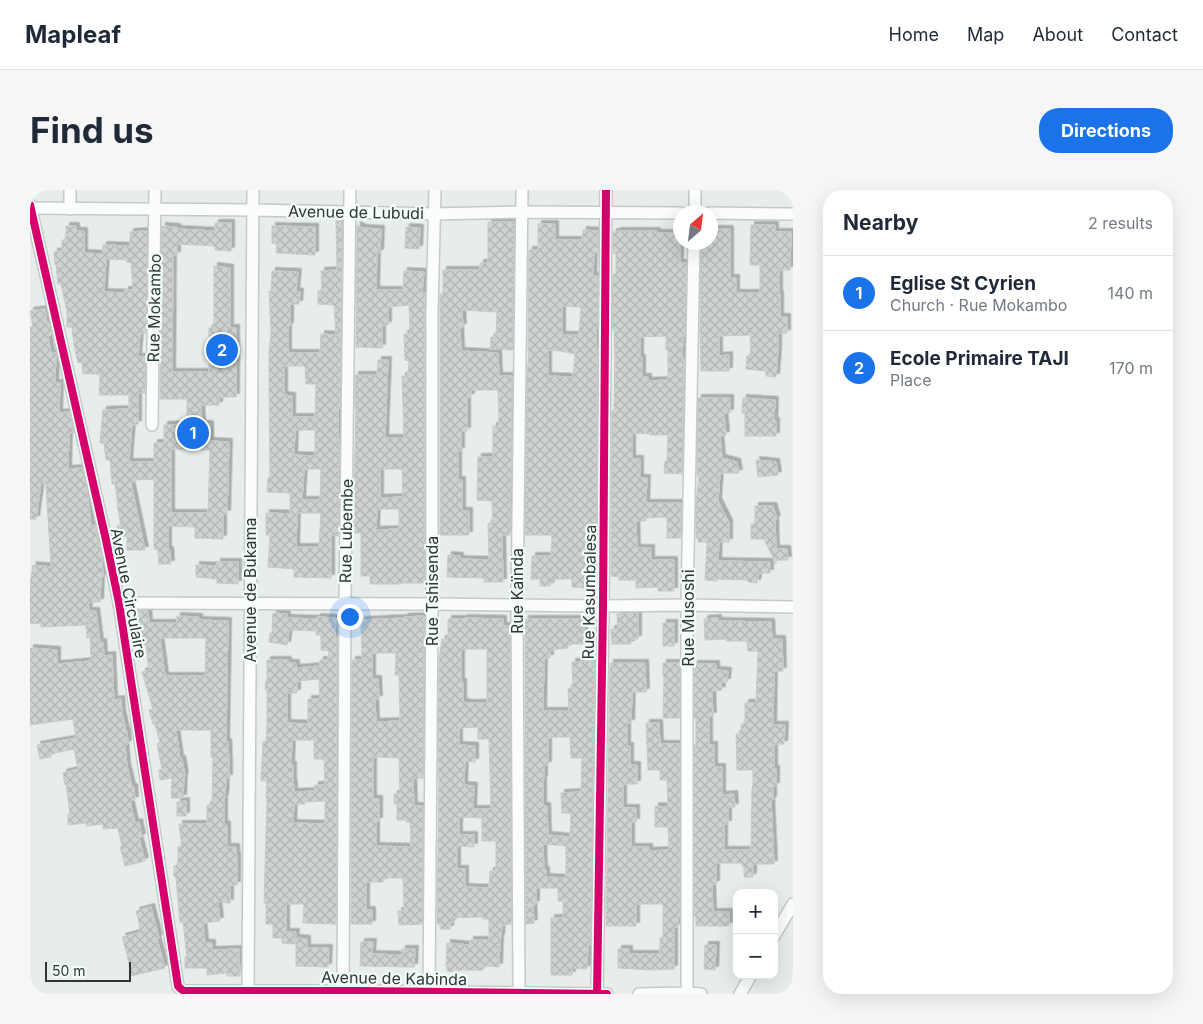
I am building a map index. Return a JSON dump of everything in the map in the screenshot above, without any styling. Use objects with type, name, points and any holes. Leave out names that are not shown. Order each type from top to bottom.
[{"type":"street","points":[[70,190],[70,209]]},
{"type":"street","name":"Rue Mokambo","points":[[152,425],[155,190]]},
{"type":"street","name":"Avenue de Bukama","points":[[245,992],[253,190]]},
{"type":"street","name":"Rue Lubembe","points":[[343,991],[350,190]]},
{"type":"street","name":"Rue Tshisenda","points":[[429,992],[432,312],[435,190]]},
{"type":"street","name":"Rue Kaïnda","points":[[519,992],[517,606],[522,190]]},
{"type":"street","name":"Rue Kasumbalesa","points":[[597,994],[603,606],[606,190]]},
{"type":"street","points":[[695,190],[695,205]]},
{"type":"street","name":"Avenue de Lubudi","points":[[30,206],[70,209],[253,210],[434,214],[522,212],[673,213]]},
{"type":"street","name":"Avenue Circulaire","points":[[30,206],[119,603],[178,986],[181,989]]},
{"type":"street","points":[[718,213],[793,214]]},
{"type":"street","name":"Rue Musoshi","points":[[687,993],[687,605],[694,250]]},
{"type":"street","points":[[119,603],[793,607]]},
{"type":"street","points":[[775,934],[793,904],[793,896]]},
{"type":"street","points":[[740,994],[749,979]]},
{"type":"street","name":"Avenue de Kabinda","points":[[181,989],[245,992],[343,991],[607,994]]},
{"type":"street","points":[[639,994],[701,994]]},
{"type":"building","points":[[336,221],[342,221],[340,408],[338,408],[338,536],[331,535],[331,578],[294,577],[294,569],[268,567],[270,535],[266,535],[266,513],[297,514],[296,547],[319,547],[321,513],[290,513],[290,493],[267,492],[268,478],[270,478],[269,353],[271,332],[269,291],[271,291],[272,271],[298,272],[296,291],[300,292],[299,304],[290,304],[288,353],[320,353],[321,334],[336,335],[334,305],[318,304],[318,291],[322,291],[321,271],[337,270]],"holes":[[[284,366],[305,366],[306,384],[316,384],[315,417],[292,417],[292,396],[284,395]],[[295,430],[315,430],[315,456],[294,455]],[[304,469],[321,469],[320,500],[302,500]]]},
{"type":"building","points":[[488,222],[514,222],[513,350],[490,349],[491,337],[496,337],[497,312],[462,310],[463,327],[460,327],[461,351],[498,353],[499,376],[512,376],[510,535],[502,535],[503,582],[484,582],[484,578],[447,577],[448,555],[460,556],[460,559],[489,560],[488,523],[493,523],[492,501],[477,500],[478,457],[493,457],[493,426],[499,426],[498,390],[471,390],[471,397],[467,397],[467,431],[461,431],[461,451],[458,451],[458,480],[462,480],[462,511],[469,511],[469,535],[440,535],[440,294],[443,294],[443,270],[480,270],[480,263],[488,263]]},
{"type":"building","points":[[215,223],[231,223],[231,251],[215,250],[215,246],[177,244],[177,255],[173,255],[172,372],[209,372],[209,328],[214,328],[214,266],[230,268],[230,328],[236,328],[236,397],[219,397],[219,405],[201,405],[202,424],[210,424],[210,441],[229,442],[227,514],[223,513],[223,539],[195,538],[195,527],[168,526],[168,550],[170,550],[171,564],[159,564],[158,550],[154,549],[154,479],[134,480],[131,483],[145,550],[127,550],[127,536],[119,537],[117,526],[121,525],[115,484],[112,484],[110,460],[106,460],[104,443],[100,443],[103,410],[129,409],[129,395],[99,395],[100,374],[83,374],[82,362],[78,363],[72,327],[67,327],[67,312],[61,284],[58,284],[54,252],[62,251],[62,240],[66,240],[66,226],[76,226],[76,231],[84,231],[84,253],[103,254],[103,245],[130,246],[130,232],[147,231],[146,333],[140,333],[138,357],[145,357],[145,393],[138,393],[138,424],[132,425],[129,462],[154,462],[154,443],[164,443],[164,425],[187,424],[187,399],[160,399],[162,226],[177,227],[177,229],[215,231]],"holes":[[[106,259],[127,260],[127,262],[131,263],[133,290],[125,290],[125,293],[104,292]],[[171,449],[210,450],[208,513],[171,513]]]},
{"type":"building","points":[[538,224],[555,224],[555,240],[582,240],[583,230],[598,231],[598,253],[594,252],[593,276],[598,276],[598,328],[596,328],[596,579],[585,579],[584,588],[572,587],[572,579],[553,579],[550,586],[540,586],[540,579],[531,579],[532,556],[551,556],[552,535],[525,534],[529,250],[538,250]],"holes":[[[562,306],[581,307],[579,335],[562,335]],[[548,350],[575,354],[573,377],[548,376]]]},
{"type":"building","points":[[357,225],[363,228],[381,229],[380,253],[377,253],[376,290],[403,290],[404,271],[424,272],[422,293],[425,293],[424,583],[370,584],[370,576],[361,576],[361,533],[353,533],[355,375],[377,375],[378,360],[388,360],[385,438],[404,438],[402,376],[408,376],[409,361],[405,360],[404,334],[410,334],[409,305],[388,307],[388,325],[382,325],[382,348],[356,347]],"holes":[[[380,469],[402,469],[403,497],[380,498]],[[377,509],[399,509],[399,529],[376,530]]]},
{"type":"building","points":[[751,225],[775,225],[775,232],[791,232],[790,270],[779,270],[780,317],[787,317],[787,333],[778,333],[776,377],[766,376],[766,371],[746,369],[747,356],[751,356],[750,335],[719,336],[719,356],[729,355],[729,371],[701,371],[701,250],[718,250],[718,229],[730,229],[730,278],[736,278],[736,293],[760,293],[760,265],[750,265]]},
{"type":"building","points":[[272,226],[315,227],[315,255],[276,253],[277,244],[272,243]]},
{"type":"building","points":[[406,227],[420,228],[419,249],[405,248]]},
{"type":"building","points":[[657,231],[657,233],[673,233],[673,250],[680,250],[680,263],[686,263],[685,336],[683,336],[682,359],[684,358],[682,474],[664,473],[665,461],[667,461],[668,435],[632,433],[632,459],[640,459],[640,478],[647,478],[646,503],[681,503],[681,538],[667,538],[667,517],[646,518],[646,521],[636,521],[637,548],[651,548],[651,560],[674,560],[674,591],[658,591],[658,587],[636,588],[636,580],[619,580],[619,577],[611,576],[612,411],[614,411],[615,357],[614,329],[612,329],[613,275],[616,274],[613,232]],"holes":[[[666,336],[666,350],[668,350],[668,380],[648,381],[648,377],[642,377],[640,337]]]},
{"type":"building","points":[[45,309],[47,324],[49,323],[52,335],[48,336],[51,353],[56,353],[55,383],[60,383],[59,413],[69,412],[74,433],[69,433],[68,469],[82,468],[87,488],[91,526],[95,525],[102,557],[103,577],[101,577],[100,602],[89,602],[88,623],[90,623],[89,611],[96,611],[100,643],[103,642],[104,656],[112,655],[114,700],[121,699],[122,713],[127,731],[128,744],[125,745],[127,766],[132,787],[134,787],[135,800],[130,801],[135,823],[139,822],[142,837],[139,838],[145,861],[125,866],[118,828],[103,829],[103,824],[87,826],[86,823],[68,825],[68,814],[70,814],[63,773],[78,769],[74,749],[50,754],[51,757],[40,759],[37,745],[76,738],[73,719],[30,725],[30,648],[57,650],[57,664],[91,661],[90,637],[87,638],[86,625],[41,627],[41,624],[30,623],[30,584],[33,565],[51,567],[46,484],[41,483],[36,519],[30,519],[30,327],[33,327],[30,311]]},
{"type":"building","points":[[698,398],[730,398],[730,413],[724,413],[726,435],[720,436],[722,458],[737,462],[739,473],[720,473],[718,501],[729,523],[729,542],[719,542],[718,561],[770,562],[770,573],[759,573],[757,583],[748,582],[748,580],[705,580],[707,542],[698,542],[698,538],[696,538],[696,503],[699,476],[697,476]]},
{"type":"building","points":[[743,398],[775,400],[774,421],[776,421],[776,436],[745,436],[745,413],[742,413]]},
{"type":"building","points":[[756,460],[776,462],[778,475],[758,477]]},
{"type":"building","points":[[755,506],[773,506],[777,519],[775,519],[776,549],[787,549],[788,560],[776,560],[776,564],[764,539],[751,539],[751,524],[755,524]]},
{"type":"building","points":[[217,562],[238,562],[238,584],[217,583],[217,579],[196,577],[196,565],[217,566]]},
{"type":"building","points":[[134,611],[148,611],[149,623],[177,623],[177,616],[199,617],[199,620],[228,621],[226,742],[228,742],[229,778],[226,778],[224,824],[227,825],[227,847],[236,847],[237,885],[230,885],[230,903],[218,902],[220,921],[203,923],[205,943],[212,943],[212,950],[239,949],[240,976],[227,976],[227,973],[207,975],[207,968],[185,968],[185,957],[187,957],[183,922],[180,922],[174,866],[178,865],[178,847],[182,847],[179,824],[207,824],[207,805],[212,805],[213,757],[211,757],[211,730],[176,730],[180,759],[182,759],[185,776],[183,798],[171,798],[172,778],[160,780],[159,770],[162,769],[157,744],[160,743],[149,710],[153,709],[142,672],[149,670],[146,645],[139,645],[138,629],[136,630]],"holes":[[[160,638],[206,638],[205,676],[165,676]]]},
{"type":"building","points":[[273,613],[287,614],[287,618],[336,618],[336,924],[303,923],[304,904],[286,904],[286,932],[296,932],[295,944],[282,943],[282,938],[273,938],[273,924],[266,924],[266,903],[264,903],[267,781],[261,781],[263,742],[266,742],[267,725],[267,690],[265,690],[267,660],[288,660],[288,663],[296,663],[296,668],[320,666],[320,660],[328,660],[329,651],[321,650],[321,635],[316,635],[317,631],[289,630],[287,645],[269,642],[270,633],[272,633]],"holes":[[[319,679],[320,699],[308,699],[308,724],[287,723],[287,693],[297,693],[297,681]],[[292,740],[314,740],[314,759],[324,759],[325,785],[315,785],[315,791],[294,792],[293,765],[291,765]],[[325,801],[325,824],[293,823],[294,804],[305,804],[305,802]]]},
{"type":"building","points":[[638,613],[638,639],[631,639],[631,644],[612,644],[611,629],[618,629],[617,614]]},
{"type":"building","points":[[424,616],[423,778],[413,778],[414,806],[423,806],[422,924],[399,925],[398,911],[404,911],[403,878],[383,878],[383,882],[366,882],[366,910],[372,910],[372,924],[351,924],[352,660],[362,660],[361,620]],"holes":[[[372,653],[396,653],[395,675],[399,675],[400,721],[376,722],[375,699],[379,699],[378,679],[372,679]],[[373,757],[399,758],[400,794],[394,794],[394,804],[397,804],[397,820],[410,822],[411,847],[376,846],[376,821],[379,821],[379,799],[373,799]]]},
{"type":"building","points":[[718,618],[718,621],[771,622],[772,639],[782,639],[783,671],[774,671],[773,725],[785,725],[784,744],[774,744],[776,786],[773,786],[773,800],[771,800],[774,864],[753,864],[753,877],[744,877],[744,866],[742,866],[742,863],[716,863],[716,884],[712,885],[713,912],[729,912],[729,926],[696,926],[696,916],[694,916],[694,745],[696,745],[696,718],[694,718],[694,664],[716,664],[716,670],[728,671],[727,682],[721,682],[722,690],[712,691],[713,716],[709,716],[709,745],[714,745],[714,767],[722,767],[722,795],[734,794],[735,807],[728,807],[728,824],[724,824],[724,850],[751,850],[753,770],[737,770],[736,734],[741,734],[741,724],[745,724],[745,703],[756,703],[758,651],[748,651],[747,641],[705,640],[704,619]]},
{"type":"building","points":[[448,619],[503,619],[503,626],[510,626],[511,924],[502,925],[499,967],[483,966],[483,970],[459,970],[459,972],[447,971],[447,943],[470,945],[470,940],[489,940],[489,919],[483,919],[483,917],[452,918],[450,929],[440,929],[440,924],[437,924],[439,661],[442,639],[448,639]],"holes":[[[461,649],[487,649],[487,703],[463,702]],[[478,727],[478,739],[489,739],[491,809],[473,809],[474,786],[464,785],[465,761],[475,762],[475,746],[459,745],[459,728]],[[459,817],[482,818],[482,841],[496,841],[496,871],[490,871],[489,888],[465,887],[465,869],[457,869],[457,846],[474,847],[474,835],[459,835]]]},
{"type":"building","points":[[525,619],[584,619],[584,644],[568,644],[568,648],[550,650],[550,658],[544,658],[543,711],[569,711],[568,689],[573,688],[572,662],[593,661],[595,663],[590,945],[588,945],[587,969],[572,968],[572,975],[551,975],[551,918],[563,918],[563,901],[558,901],[558,888],[536,888],[536,904],[533,904],[534,923],[526,924]],"holes":[[[570,737],[571,758],[582,758],[581,792],[561,793],[562,813],[571,813],[570,837],[548,835],[547,806],[543,806],[543,779],[544,765],[548,765],[548,738]],[[543,844],[566,846],[566,878],[546,877]]]},
{"type":"building","points":[[663,623],[674,623],[674,646],[663,646]]},
{"type":"building","points":[[610,663],[645,663],[646,692],[632,692],[631,723],[627,723],[627,746],[630,746],[630,765],[637,765],[637,784],[623,784],[623,808],[636,808],[636,822],[631,822],[631,847],[649,847],[649,851],[669,850],[668,827],[655,827],[655,806],[668,807],[667,780],[660,780],[660,770],[648,770],[646,723],[659,723],[660,744],[680,744],[680,917],[678,917],[678,927],[674,927],[674,969],[618,968],[618,949],[629,949],[629,954],[660,954],[660,938],[663,938],[663,904],[636,904],[636,926],[606,926]]},
{"type":"building","points":[[663,663],[680,663],[680,718],[663,718]]},
{"type":"building","points":[[186,801],[186,816],[177,816],[177,802]]},
{"type":"building","points":[[151,907],[165,968],[131,976],[122,937],[140,932],[136,911]]},
{"type":"building","points":[[296,938],[307,939],[307,948],[329,948],[328,967],[296,966]]},
{"type":"building","points":[[361,942],[373,942],[372,954],[402,955],[402,949],[415,949],[414,967],[360,966]]},
{"type":"building","points":[[705,945],[716,945],[715,970],[704,969]]},
{"type":"cycle path","points":[[597,994],[603,606],[606,190]]},
{"type":"cycle path","points":[[30,205],[119,603],[178,986],[184,991],[607,994]]},
{"type":"place","name":"Ecole Primaire TAJI","points":[[222,350]]},
{"type":"place","name":"Eglise St Cyrien","points":[[193,433]]}]
